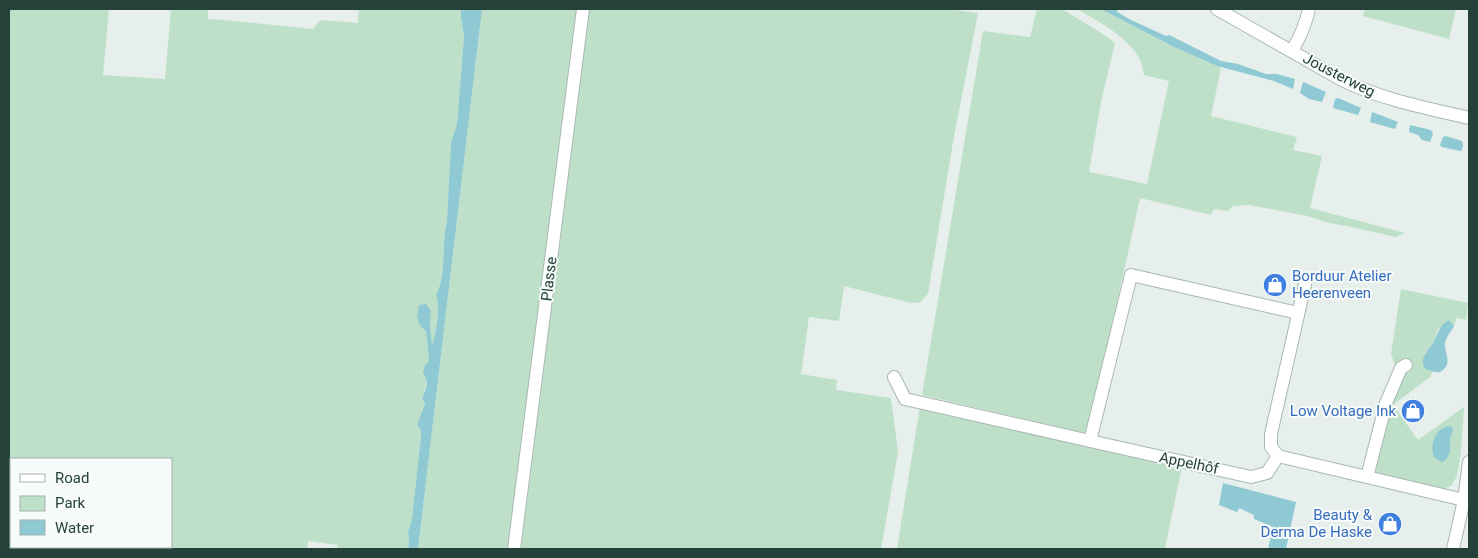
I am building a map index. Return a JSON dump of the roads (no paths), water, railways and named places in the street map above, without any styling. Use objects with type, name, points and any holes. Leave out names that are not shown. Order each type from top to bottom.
[{"type":"street","name":"Plasse","points":[[514,549],[583,9]]},
{"type":"street","name":"Jousterweg","points":[[1217,9],[1342,80],[1376,95],[1406,104],[1469,118]]},
{"type":"street","points":[[1292,50],[1299,39],[1309,9]]},
{"type":"street","points":[[1090,441],[1131,275],[1298,313]]},
{"type":"street","points":[[1306,280],[1271,434],[1271,447],[1278,456],[1464,500]]},
{"type":"street","points":[[1367,477],[1386,402],[1400,368],[1406,365]]},
{"type":"street","name":"Appelhôf","points":[[894,377],[905,399],[1251,477],[1266,473],[1278,456]]},
{"type":"street","points":[[1453,549],[1464,500],[1469,462]]},
{"type":"water","points":[[461,9],[482,9],[418,549],[408,549],[408,532],[412,519],[421,435],[420,428],[417,425],[425,404],[422,398],[427,383],[423,373],[425,365],[429,361],[426,331],[420,326],[417,316],[419,305],[426,304],[431,311],[432,345],[438,312],[436,295],[442,278],[443,268],[451,142],[457,124],[464,36]]},
{"type":"water","points":[[1101,9],[1118,9],[1117,12],[1131,20],[1166,36],[1169,35],[1221,61],[1238,64],[1266,74],[1277,74],[1295,79],[1293,89],[1274,81],[1217,66],[1172,46]]},
{"type":"water","points":[[1303,82],[1326,92],[1322,102],[1309,99],[1300,93]]},
{"type":"water","points":[[1338,98],[1361,108],[1358,115],[1333,108],[1335,99]]},
{"type":"water","points":[[1372,112],[1398,122],[1395,129],[1370,122]]},
{"type":"water","points":[[1410,125],[1431,130],[1433,134],[1430,142],[1422,140],[1418,135],[1409,132]]},
{"type":"water","points":[[1446,136],[1462,141],[1462,150],[1442,147],[1440,145],[1443,137]]},
{"type":"water","points":[[1449,320],[1454,326],[1445,343],[1448,360],[1446,366],[1439,372],[1426,369],[1423,362],[1425,354],[1441,326]]},
{"type":"water","points":[[1447,426],[1453,429],[1450,440],[1450,452],[1446,460],[1442,462],[1436,459],[1432,451],[1438,432]]},
{"type":"water","points":[[1223,483],[1296,502],[1286,549],[1268,549],[1273,527],[1254,519],[1254,515],[1239,508],[1237,512],[1219,505]]},
{"type":"place","name":"Borduur Atelier Heerenveen","points":[[1275,285]]},
{"type":"place","name":"Low Voltage Ink","points":[[1413,411]]},
{"type":"place","name":"Beauty & Derma De Haske","points":[[1390,524]]}]
